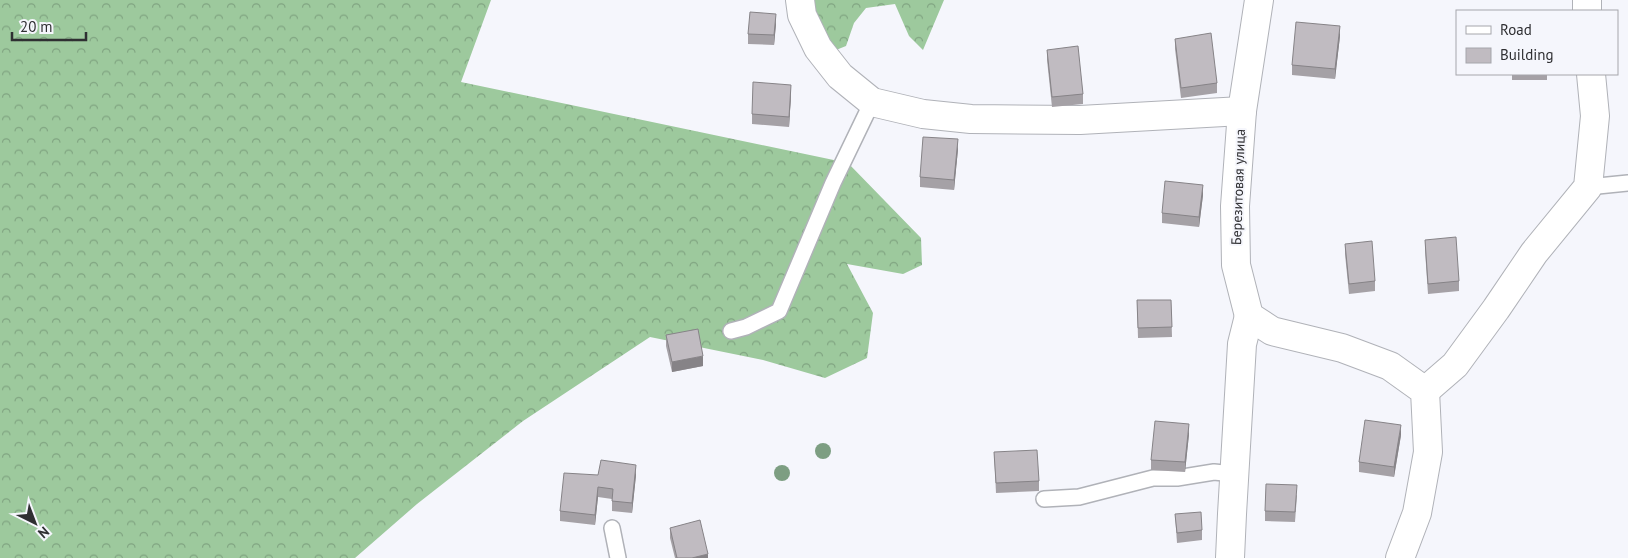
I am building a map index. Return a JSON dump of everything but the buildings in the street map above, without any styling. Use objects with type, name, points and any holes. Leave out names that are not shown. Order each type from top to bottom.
[{"type":"street","name":"Березитовая улица","points":[[800,0],[802,15],[818,48],[840,76],[872,102],[923,114],[971,120],[1080,120],[1242,111]]},
{"type":"street","name":"Березитовая улица","points":[[1249,316],[1236,265],[1234,206],[1242,111],[1259,0]]},
{"type":"street","points":[[1425,390],[1455,365],[1534,253],[1588,188],[1595,116],[1591,75]]},
{"type":"street","points":[[1230,558],[1242,344],[1249,316],[1272,331],[1342,348],[1390,366],[1425,390]]},
{"type":"street","points":[[1400,558],[1417,514],[1428,452],[1425,390]]},
{"type":"lane","points":[[731,331],[746,328],[779,311],[833,183],[872,102]]},
{"type":"lane","points":[[1588,188],[1628,183]]},
{"type":"lane","points":[[1044,499],[1079,497],[1153,478],[1177,478],[1214,472],[1234,474]]},
{"type":"lane","points":[[612,528],[618,558]]},
{"type":"green space","points":[[0,0],[491,0],[461,82],[848,163],[921,238],[922,265],[903,274],[847,264],[873,313],[867,358],[825,378],[763,360],[650,337],[523,421],[417,504],[355,558],[0,558]]},
{"type":"green space","points":[[811,0],[944,0],[923,50],[909,36],[895,4],[866,8],[854,23],[846,46],[836,50],[824,37]]}]
